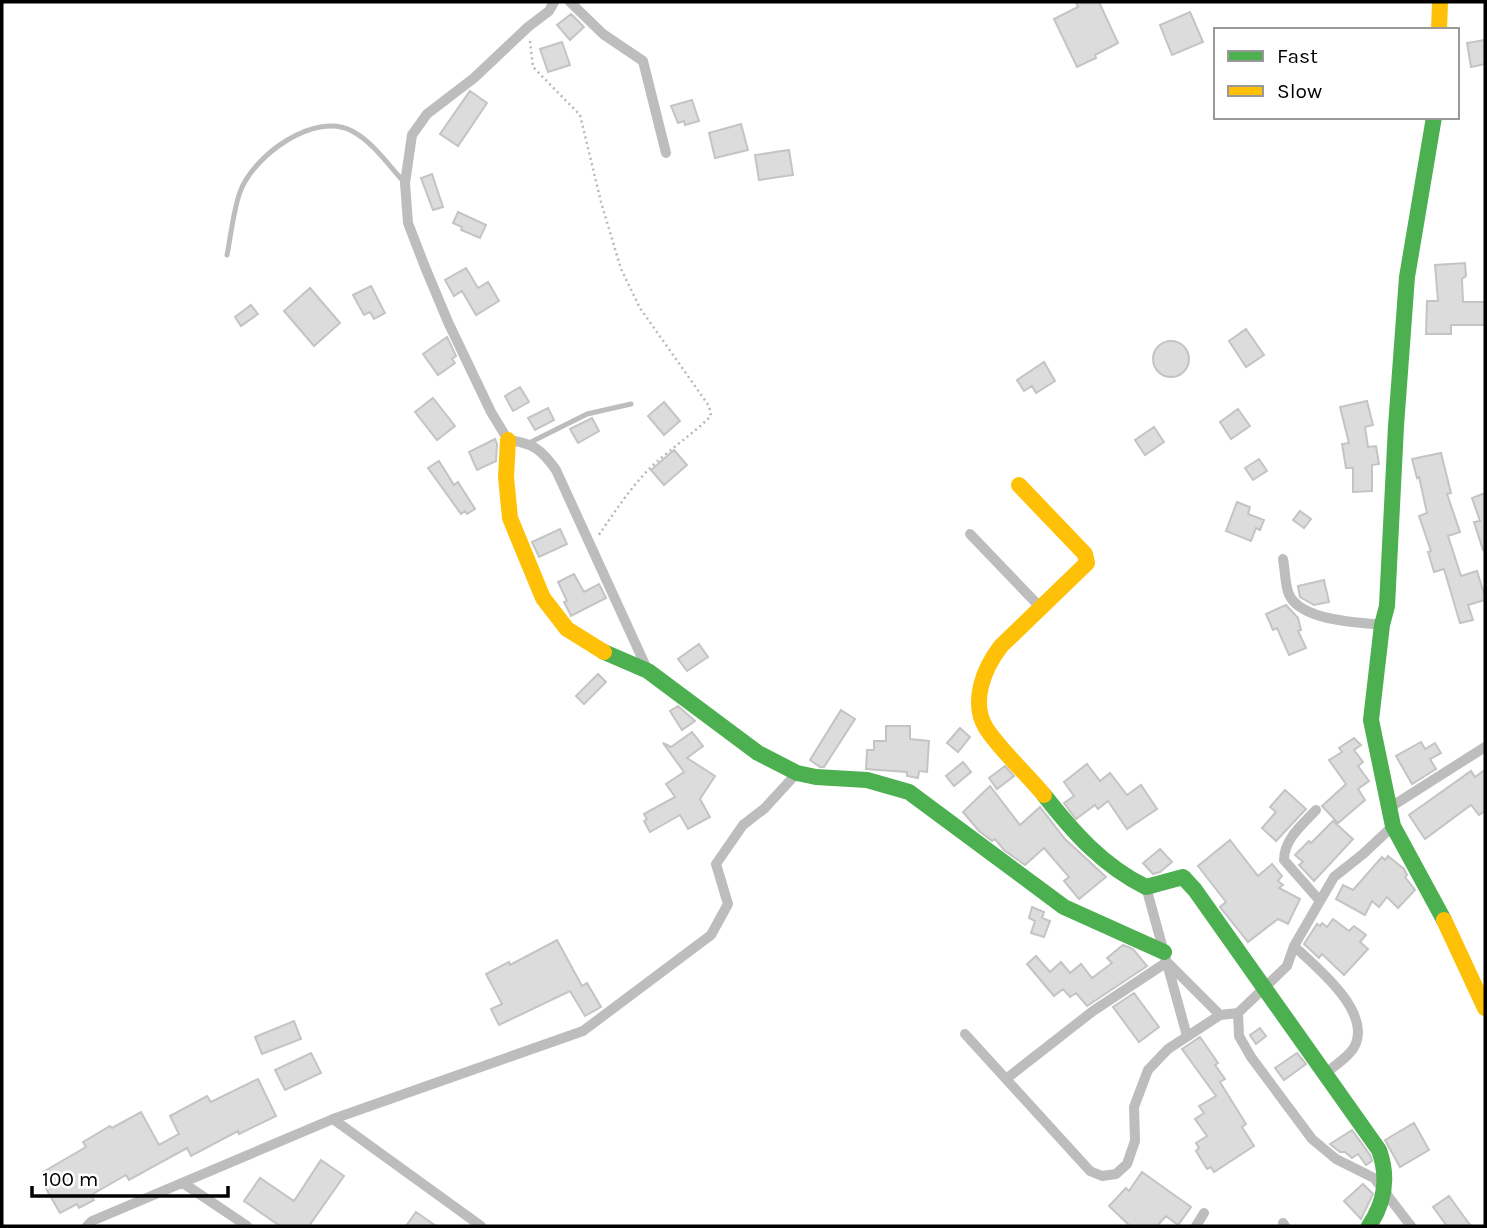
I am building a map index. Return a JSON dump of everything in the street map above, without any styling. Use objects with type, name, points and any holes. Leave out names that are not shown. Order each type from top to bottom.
[{"type":"street","points":[[554,2],[549,11],[474,78],[427,114],[412,135],[405,183],[408,223],[425,267],[491,412],[508,440],[506,477],[510,518],[543,598],[568,629],[600,650],[648,671],[758,753],[797,773],[867,780],[909,792],[1064,907],[1166,957],[1220,1015]]},
{"type":"street","points":[[570,2],[603,34],[643,61],[666,153]]},
{"type":"street","points":[[1439,28],[1440,2]]},
{"type":"street","points":[[1434,119],[1407,278],[1387,606],[1382,625],[1371,720],[1393,826],[1456,942],[1485,1008]]},
{"type":"street","points":[[508,440],[529,443],[545,455],[556,470],[648,671]]},
{"type":"street","points":[[1019,485],[1085,554],[1087,563],[1003,644],[983,674],[981,715],[985,727],[1089,848],[1132,880],[1146,887],[1183,877],[1195,890],[1379,1150],[1384,1162],[1386,1194],[1369,1226]]},
{"type":"street","points":[[970,534],[1041,608]]},
{"type":"street","points":[[1283,559],[1288,593],[1296,605],[1306,612],[1382,625]]},
{"type":"street","points":[[1389,808],[1485,747]]},
{"type":"street","points":[[87,1226],[92,1221],[333,1119],[583,1031],[711,935],[728,904],[716,864],[743,825],[765,808],[797,773]]},
{"type":"street","points":[[1316,810],[1291,837],[1284,850],[1284,860],[1320,901]]},
{"type":"street","points":[[965,1034],[1090,1171],[1102,1177],[1116,1174],[1127,1164],[1135,1141],[1134,1107],[1148,1070],[1168,1049],[1187,1035],[1220,1015],[1238,1013],[1265,988],[1287,966],[1294,946],[1334,877],[1393,826]]},
{"type":"street","points":[[1146,887],[1187,1035]]},
{"type":"street","points":[[1294,946],[1341,992],[1353,1010],[1357,1042],[1353,1050],[1325,1074]]},
{"type":"street","points":[[1006,1079],[1166,957]]},
{"type":"street","points":[[1238,1013],[1239,1036],[1251,1057],[1312,1139],[1336,1159],[1374,1178],[1411,1226]]},
{"type":"street","points":[[333,1119],[481,1226]]},
{"type":"street","points":[[183,1183],[247,1226]]},
{"type":"street","points":[[1196,1226],[1204,1213]]},
{"type":"lane","points":[[227,255],[240,191],[251,174],[268,152],[313,129],[338,125],[362,136],[405,183]]},
{"type":"lane","points":[[529,443],[587,415],[631,404]]},
{"type":"path","points":[[528,27],[533,67],[580,114],[601,202],[621,269],[640,308],[709,406],[711,416],[638,480],[590,546]]},
{"type":"building","points":[[1076,2],[1099,2],[1118,43],[1077,67],[1054,19],[1078,7]]},
{"type":"building","points":[[1190,12],[1203,42],[1172,55],[1160,25]]},
{"type":"building","points":[[571,14],[584,27],[570,40],[557,25]]},
{"type":"building","points":[[1485,40],[1485,64],[1471,67],[1467,43]]},
{"type":"building","points":[[562,42],[570,65],[548,72],[540,49]]},
{"type":"building","points":[[470,91],[487,103],[458,146],[440,134]]},
{"type":"building","points":[[692,100],[699,121],[685,125],[684,121],[678,123],[671,106]]},
{"type":"building","points":[[741,124],[748,150],[715,158],[709,133]]},
{"type":"building","points":[[789,150],[793,175],[759,180],[755,155]]},
{"type":"building","points":[[432,174],[443,207],[433,210],[421,178]]},
{"type":"building","points":[[458,212],[486,225],[480,238],[461,230],[462,227],[453,223]]},
{"type":"building","points":[[1465,263],[1466,276],[1462,279],[1463,302],[1485,302],[1485,325],[1451,325],[1451,334],[1426,334],[1427,301],[1438,301],[1435,265]]},
{"type":"building","points":[[466,268],[478,288],[488,282],[499,301],[476,315],[462,291],[454,296],[445,280]]},
{"type":"building","points":[[371,286],[385,313],[374,319],[370,312],[364,315],[353,295]]},
{"type":"building","points":[[310,288],[340,323],[314,346],[284,311]]},
{"type":"building","points":[[251,305],[258,314],[241,326],[235,317]]},
{"type":"building","points":[[1246,329],[1264,355],[1246,367],[1229,341]]},
{"type":"building","points":[[447,337],[456,356],[452,359],[455,363],[438,375],[423,354]]},
{"type":"building","points":[[1171,341],[1183,347],[1189,359],[1183,371],[1171,377],[1159,371],[1153,359],[1159,347]]},
{"type":"building","points":[[1044,362],[1055,381],[1036,393],[1032,386],[1024,391],[1017,380]]},
{"type":"building","points":[[520,387],[529,402],[513,411],[505,396]]},
{"type":"building","points":[[433,398],[455,426],[437,440],[415,412]]},
{"type":"building","points":[[1367,401],[1373,425],[1365,427],[1368,447],[1376,446],[1379,464],[1372,465],[1372,491],[1353,492],[1353,468],[1346,468],[1342,444],[1349,443],[1340,407]]},
{"type":"building","points":[[664,402],[680,421],[664,435],[648,416]]},
{"type":"building","points":[[548,408],[554,420],[535,430],[528,418]]},
{"type":"building","points":[[1238,409],[1250,426],[1231,439],[1220,422]]},
{"type":"building","points":[[592,418],[599,431],[578,443],[570,429]]},
{"type":"building","points":[[1154,427],[1164,442],[1145,455],[1135,440]]},
{"type":"building","points":[[495,439],[496,461],[477,470],[469,452]]},
{"type":"building","points":[[674,450],[687,465],[664,485],[651,470]]},
{"type":"building","points":[[1441,453],[1451,493],[1447,494],[1460,532],[1448,536],[1461,576],[1477,571],[1485,597],[1485,600],[1468,605],[1473,620],[1460,623],[1444,569],[1434,572],[1428,552],[1431,551],[1419,516],[1427,513],[1412,459]]},
{"type":"building","points":[[1259,459],[1267,471],[1253,480],[1245,468]]},
{"type":"building","points":[[439,461],[454,485],[458,482],[475,509],[461,514],[428,468]]},
{"type":"building","points":[[1485,493],[1483,550],[1474,522],[1480,521],[1472,498]]},
{"type":"building","points":[[1237,502],[1250,507],[1248,514],[1264,520],[1260,530],[1256,528],[1251,541],[1226,531]]},
{"type":"building","points":[[1300,511],[1311,519],[1304,528],[1293,520]]},
{"type":"building","points":[[560,529],[567,544],[539,557],[532,542]]},
{"type":"building","points":[[574,574],[584,592],[599,584],[606,598],[571,616],[558,582]]},
{"type":"building","points":[[1324,580],[1329,602],[1314,605],[1300,597],[1298,586]]},
{"type":"building","points":[[1286,605],[1298,618],[1301,630],[1298,631],[1306,648],[1289,655],[1277,628],[1273,630],[1266,614]]},
{"type":"building","points":[[699,644],[708,657],[687,671],[678,659]]},
{"type":"building","points":[[598,674],[606,682],[584,704],[576,696]]},
{"type":"building","points":[[678,706],[695,721],[682,730],[670,711]]},
{"type":"building","points":[[841,710],[855,719],[824,767],[820,767],[810,760]]},
{"type":"building","points":[[886,726],[910,726],[910,739],[929,741],[927,772],[919,771],[918,778],[907,776],[907,772],[866,769],[867,750],[874,750],[874,741],[886,741]]},
{"type":"building","points":[[960,728],[970,737],[958,752],[947,743]]},
{"type":"building","points":[[692,732],[703,746],[687,758],[715,776],[700,799],[710,817],[688,829],[680,815],[650,832],[644,821],[647,819],[644,814],[675,797],[666,784],[684,772],[663,743],[671,747]]},
{"type":"building","points":[[1354,738],[1361,745],[1354,750],[1363,762],[1358,766],[1369,781],[1358,789],[1365,800],[1338,823],[1322,806],[1346,784],[1329,760],[1342,752],[1339,748]]},
{"type":"building","points":[[1421,742],[1425,749],[1435,743],[1441,753],[1430,759],[1436,769],[1412,784],[1396,756]]},
{"type":"building","points":[[963,762],[971,772],[954,786],[946,776]]},
{"type":"building","points":[[1087,764],[1100,781],[1110,773],[1127,795],[1141,785],[1157,809],[1127,829],[1108,801],[1098,809],[1095,805],[1076,819],[1064,803],[1074,796],[1064,782]]},
{"type":"building","points":[[1005,766],[1014,776],[997,789],[989,778]]},
{"type":"building","points":[[1485,770],[1485,811],[1479,815],[1471,805],[1425,839],[1409,815],[1471,771],[1475,777]]},
{"type":"building","points":[[990,786],[1020,825],[1040,807],[1065,839],[1106,877],[1079,899],[1064,881],[1069,877],[1044,848],[1025,865],[1004,850],[995,839],[992,841],[979,831],[963,812]]},
{"type":"building","points":[[1285,790],[1306,809],[1276,841],[1262,828],[1276,812],[1270,807]]},
{"type":"building","points":[[1333,821],[1353,839],[1314,881],[1299,865],[1303,862],[1295,855]]},
{"type":"building","points":[[1230,840],[1258,876],[1272,864],[1282,876],[1278,881],[1283,885],[1279,888],[1300,899],[1288,924],[1278,919],[1248,942],[1220,907],[1226,902],[1198,866]]},
{"type":"building","points":[[1160,849],[1172,862],[1153,874],[1143,863]]},
{"type":"building","points":[[1388,856],[1404,869],[1407,875],[1405,877],[1415,890],[1398,908],[1387,897],[1379,907],[1372,901],[1365,915],[1336,899],[1343,885],[1353,890],[1382,857],[1385,860]]},
{"type":"building","points":[[1032,907],[1044,912],[1042,918],[1050,921],[1044,937],[1031,933],[1035,921],[1029,918]]},
{"type":"building","points":[[1333,919],[1349,931],[1354,926],[1366,935],[1360,942],[1368,949],[1344,975],[1322,954],[1319,958],[1304,944],[1317,924],[1320,926],[1322,923],[1327,927]]},
{"type":"building","points":[[557,940],[582,986],[587,983],[601,1007],[585,1016],[570,991],[499,1025],[491,1009],[502,1004],[486,974],[509,962],[510,965]]},
{"type":"building","points":[[1123,945],[1133,949],[1147,966],[1087,1006],[1076,993],[1070,997],[1063,989],[1054,996],[1027,964],[1036,956],[1050,972],[1061,962],[1070,973],[1081,964],[1092,978],[1112,963],[1107,958]]},
{"type":"building","points":[[1134,993],[1159,1027],[1139,1042],[1113,1007]]},
{"type":"building","points":[[294,1021],[301,1039],[262,1054],[255,1037]]},
{"type":"building","points":[[1260,1028],[1266,1036],[1256,1044],[1250,1035]]},
{"type":"building","points":[[1200,1037],[1218,1063],[1215,1065],[1225,1079],[1220,1082],[1246,1124],[1242,1127],[1254,1146],[1214,1172],[1211,1167],[1207,1169],[1196,1151],[1199,1148],[1196,1143],[1207,1136],[1195,1119],[1204,1113],[1199,1106],[1216,1096],[1182,1049]]},
{"type":"building","points":[[311,1053],[321,1073],[285,1090],[275,1070]]},
{"type":"building","points":[[1297,1053],[1306,1064],[1284,1080],[1275,1068]]},
{"type":"building","points":[[258,1079],[276,1116],[239,1134],[238,1131],[191,1156],[187,1148],[129,1180],[126,1175],[91,1195],[94,1200],[79,1208],[77,1204],[60,1213],[44,1185],[49,1182],[43,1172],[86,1147],[83,1142],[141,1112],[159,1145],[179,1134],[170,1116],[207,1096],[211,1102]]},
{"type":"building","points":[[1414,1123],[1429,1150],[1400,1167],[1385,1140]]},
{"type":"building","points":[[1352,1130],[1370,1155],[1372,1161],[1366,1165],[1358,1154],[1352,1158],[1330,1144]]},
{"type":"building","points":[[321,1160],[344,1176],[309,1226],[280,1226],[244,1201],[260,1178],[294,1201]]},
{"type":"building","points":[[1142,1172],[1191,1207],[1178,1225],[1166,1216],[1157,1226],[1130,1226],[1109,1206],[1126,1188],[1129,1191]]},
{"type":"building","points":[[1363,1184],[1373,1194],[1361,1219],[1344,1201]]},
{"type":"building","points":[[1449,1196],[1471,1226],[1447,1226],[1433,1207]]},
{"type":"building","points":[[416,1212],[436,1226],[406,1226]]},
{"type":"traffic: fast","points":[[1434,119],[1407,277],[1387,606],[1382,625],[1371,720],[1393,826],[1444,920]]},
{"type":"traffic: fast","points":[[604,652],[648,671],[758,753],[797,773],[867,780],[909,792],[1064,907],[1164,952]]},
{"type":"traffic: fast","points":[[1044,795],[1090,847],[1130,879],[1146,887],[1183,877],[1195,890],[1379,1150],[1384,1170],[1384,1190],[1379,1208],[1369,1226]]},
{"type":"traffic: slow","points":[[1439,28],[1440,2]]},
{"type":"traffic: slow","points":[[508,440],[506,477],[510,518],[543,598],[567,629],[604,652]]},
{"type":"traffic: slow","points":[[1019,485],[1085,554],[1087,563],[1001,646],[989,664],[979,696],[981,718],[986,728],[1044,795]]},
{"type":"traffic: slow","points":[[1444,920],[1485,1008]]}]
